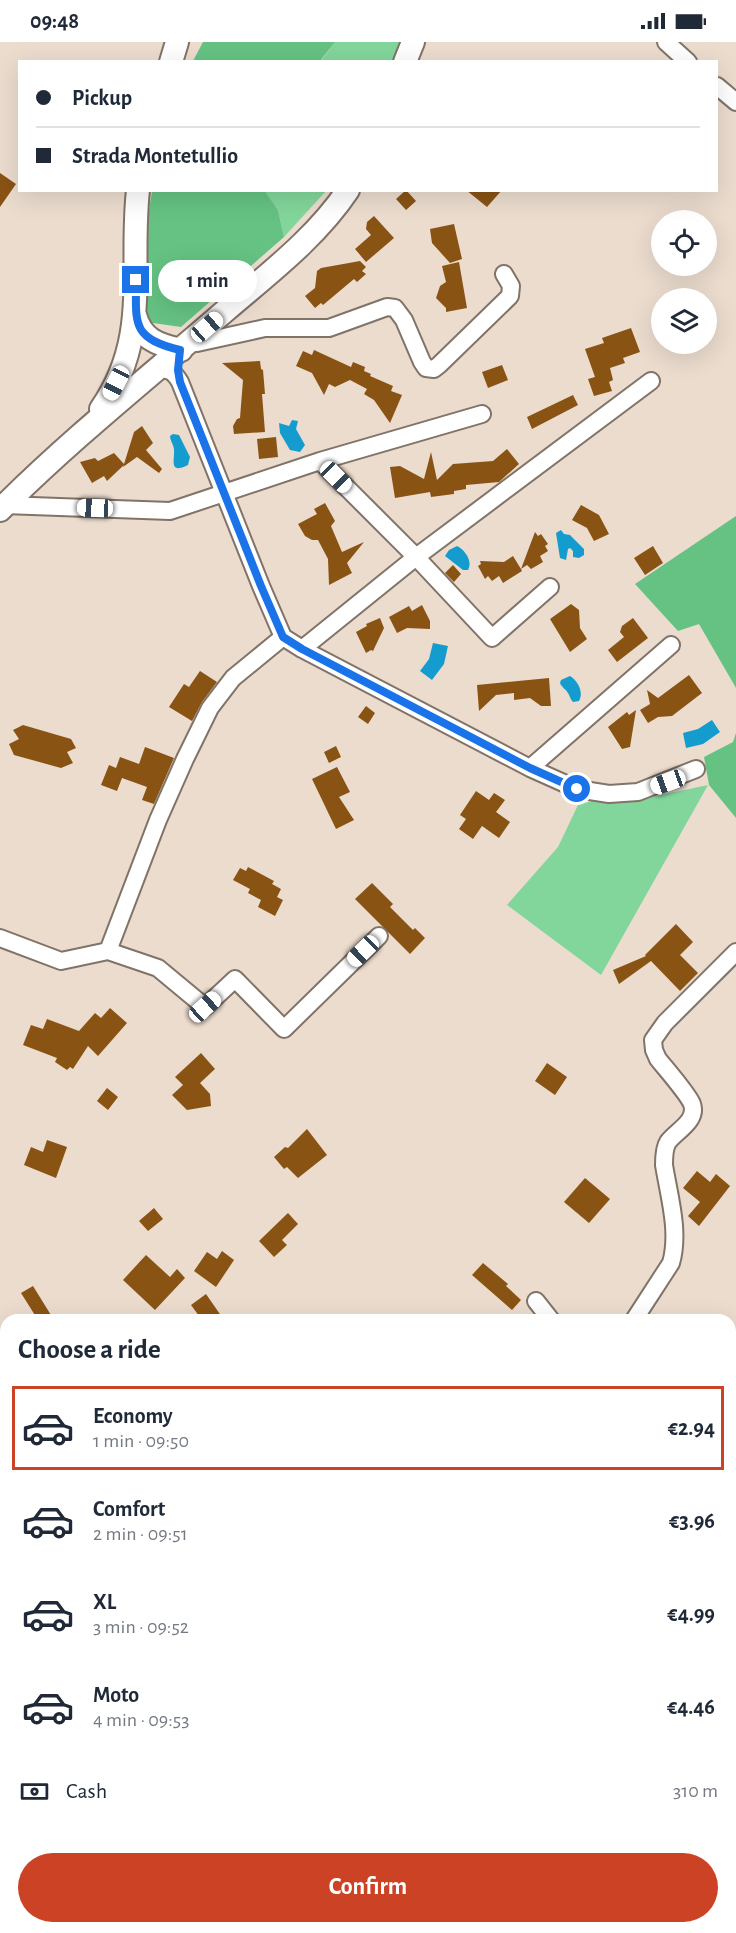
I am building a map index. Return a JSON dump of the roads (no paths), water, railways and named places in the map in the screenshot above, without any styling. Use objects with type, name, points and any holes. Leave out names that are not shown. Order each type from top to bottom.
[{"type":"street","points":[[172,60],[177,42]]},
{"type":"street","points":[[406,60],[413,42]]},
{"type":"street","points":[[666,42],[686,60]]},
{"type":"street","points":[[718,87],[736,102]]},
{"type":"street","points":[[83,431],[111,394],[130,350],[135,315],[138,192]]},
{"type":"street","points":[[2,508],[83,431],[277,267],[323,224],[347,192]]},
{"type":"street","points":[[130,350],[137,346],[165,352],[265,328],[329,328],[387,307],[395,308],[404,320],[422,362],[426,368],[434,369],[510,296],[511,286],[504,274]]},
{"type":"street","points":[[135,315],[138,327],[151,340],[159,344],[185,346]]},
{"type":"street","points":[[180,382],[178,370],[185,346]]},
{"type":"street","points":[[130,350],[133,361],[138,367],[147,370],[168,369],[175,373],[180,382],[283,637],[530,768],[577,789],[609,794],[638,792],[696,769]]},
{"type":"street","points":[[302,649],[416,557],[651,381]]},
{"type":"street","points":[[2,508],[170,511],[320,461],[482,414]]},
{"type":"street","points":[[320,461],[416,557],[492,638],[550,587]]},
{"type":"street","points":[[108,951],[158,820],[210,708],[233,678],[283,637]]},
{"type":"street","points":[[530,768],[671,645]]},
{"type":"street","points":[[0,938],[61,961],[108,951],[158,968],[205,1007],[236,980],[284,1029],[379,936]]},
{"type":"street","points":[[638,1314],[671,1263],[674,1254],[675,1236],[664,1154],[667,1143],[685,1127],[693,1116],[692,1105],[658,1059],[653,1040],[665,1023],[736,952]]},
{"type":"street","points":[[536,1301],[546,1314]]},
{"type":"water","points":[[292,420],[298,421],[296,429],[305,445],[300,452],[290,450],[280,433],[279,423],[289,426]]},
{"type":"water","points":[[179,435],[190,457],[188,465],[182,468],[174,465],[174,448],[170,436]]},
{"type":"water","points":[[561,530],[564,534],[570,535],[584,549],[584,555],[579,558],[573,557],[573,551],[570,548],[566,560],[560,558],[556,533]]},
{"type":"water","points":[[457,546],[467,556],[470,563],[468,570],[463,570],[445,556],[449,550]]},
{"type":"water","points":[[433,643],[448,646],[444,664],[432,680],[420,671],[429,659]]},
{"type":"water","points":[[570,676],[579,687],[581,694],[579,701],[573,702],[560,683],[561,680]]},
{"type":"water","points":[[712,720],[720,732],[703,744],[686,748],[683,733],[698,729]]}]
